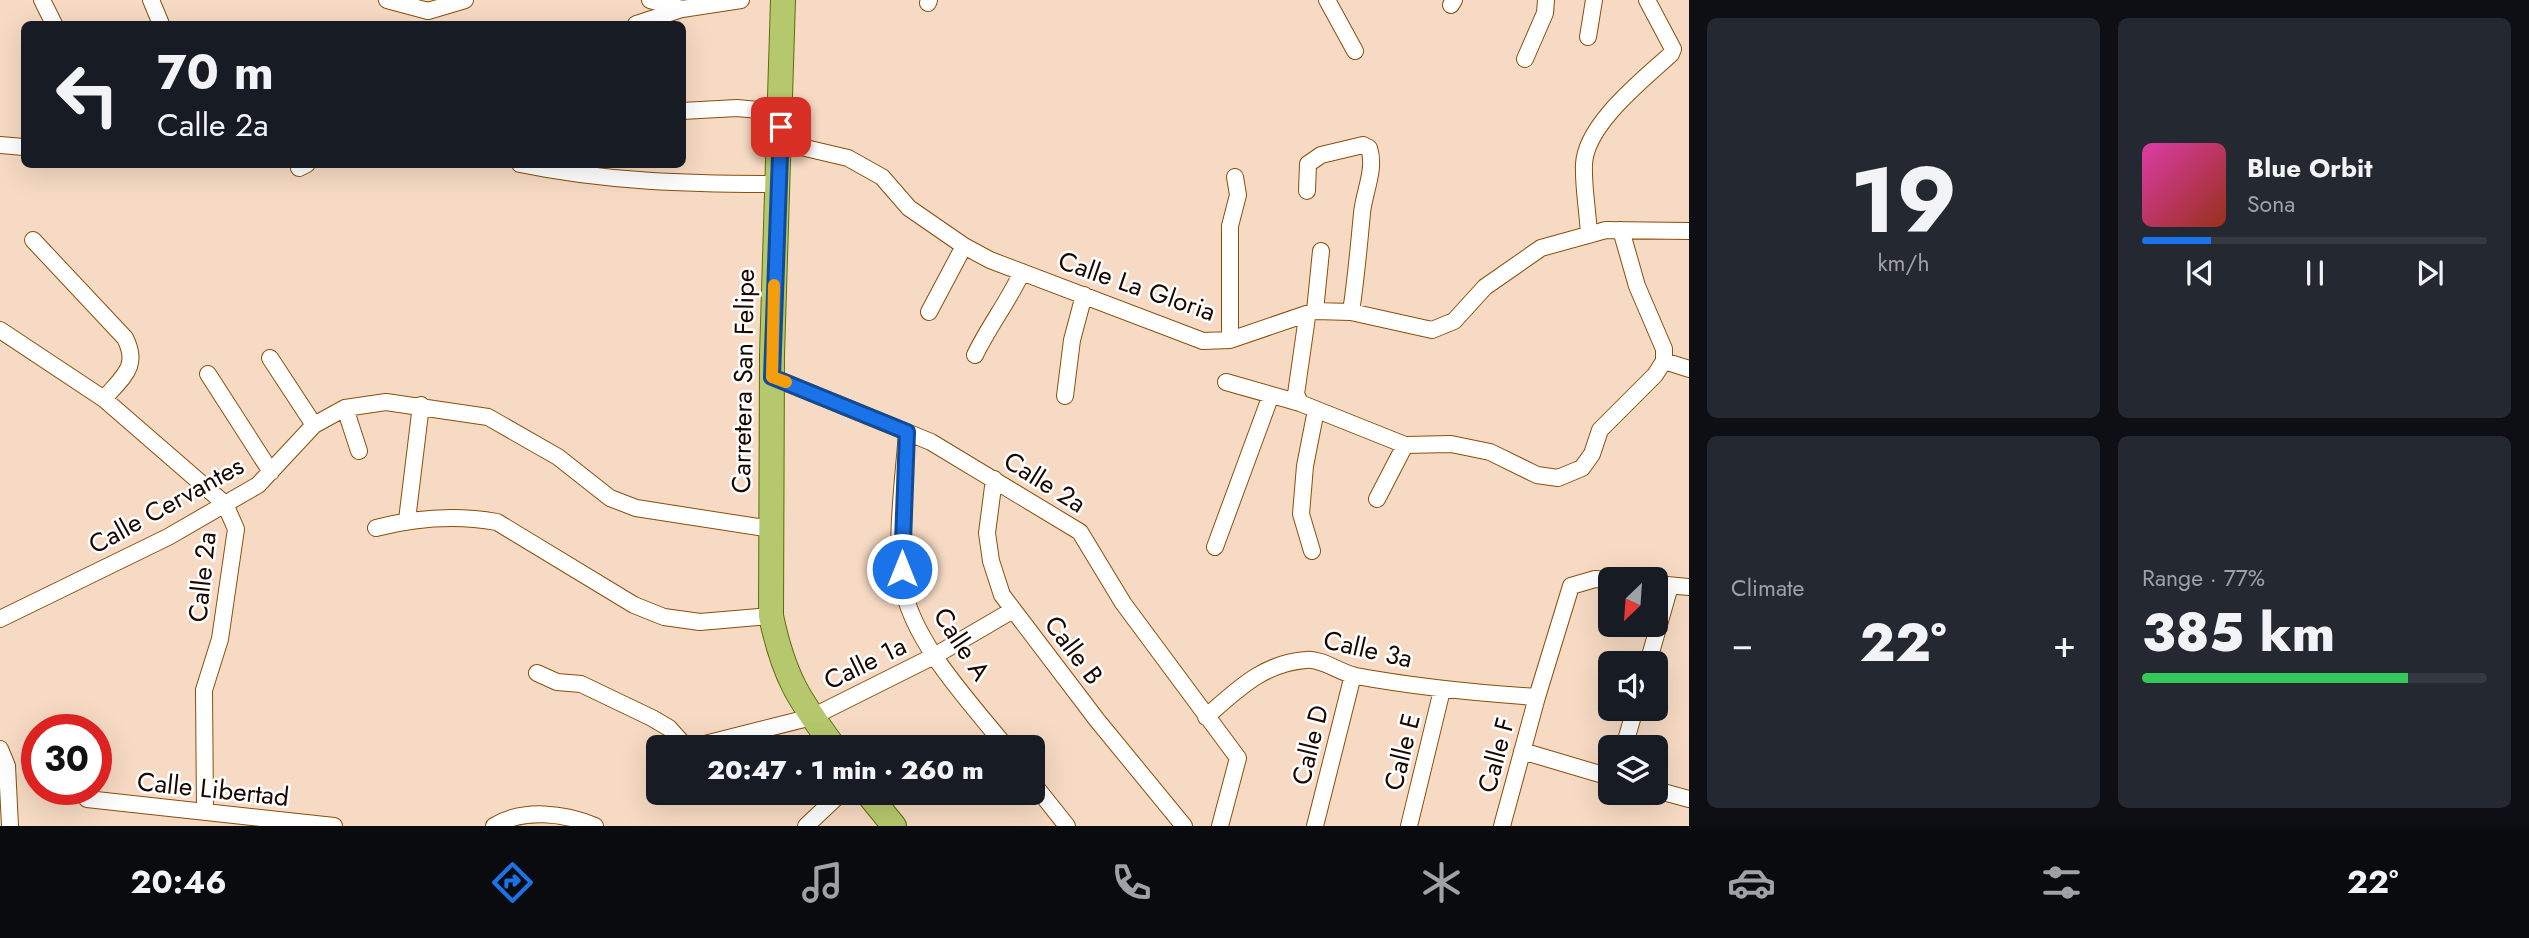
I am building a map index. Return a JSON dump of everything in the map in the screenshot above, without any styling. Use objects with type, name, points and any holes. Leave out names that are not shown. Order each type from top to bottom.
[{"type":"main road","name":"Carretera San Felipe","points":[[783,0],[772,377],[771,616],[780,658],[796,695],[825,735]]},
{"type":"main road","points":[[877,805],[894,826]]},
{"type":"street","points":[[42,0],[52,21]]},
{"type":"street","points":[[151,0],[160,21]]},
{"type":"street","points":[[387,0],[428,10],[465,0]]},
{"type":"street","points":[[650,0],[682,9]]},
{"type":"street","points":[[645,21],[682,9],[741,0]]},
{"type":"street","points":[[1327,0],[1355,51]]},
{"type":"street","points":[[1525,59],[1545,13],[1546,0]]},
{"type":"street","points":[[1588,37],[1594,0]]},
{"type":"street","points":[[1589,235],[1584,164],[1592,136],[1673,49],[1647,0]]},
{"type":"street","points":[[686,111],[737,108],[781,112]]},
{"type":"street","name":"Calle La Gloria","points":[[780,142],[848,158],[882,177],[909,208],[964,246],[1022,272],[1203,341],[1230,340],[1311,314],[1351,312],[1432,330],[1454,321],[1485,287],[1541,248],[1589,235],[1621,230],[1689,231]]},
{"type":"street","points":[[0,144],[21,147]]},
{"type":"street","points":[[1307,191],[1308,164],[1321,155],[1363,145],[1369,148],[1370,176],[1362,210],[1351,312]]},
{"type":"street","points":[[541,168],[583,176],[682,184],[778,184]]},
{"type":"street","points":[[1230,340],[1230,226],[1238,195],[1235,177]]},
{"type":"street","points":[[1226,383],[1300,403],[1405,445],[1451,444],[1490,452],[1536,475],[1558,478],[1582,468],[1592,454],[1600,430],[1656,374],[1664,361],[1664,349],[1637,286],[1621,230]]},
{"type":"street","points":[[33,240],[125,338],[132,352],[132,364],[104,399]]},
{"type":"street","points":[[929,312],[964,246]]},
{"type":"street","points":[[1300,403],[1296,394],[1321,251]]},
{"type":"street","points":[[975,355],[991,322],[1010,298],[1022,272]]},
{"type":"street","points":[[1065,396],[1072,340],[1084,295]]},
{"type":"street","name":"Calle 2a","points":[[0,330],[104,399],[225,504],[236,529],[220,639],[204,690],[205,812]]},
{"type":"street","points":[[270,358],[314,425]]},
{"type":"street","points":[[1664,361],[1689,369]]},
{"type":"street","points":[[208,374],[271,472]]},
{"type":"street","name":"Calle 2a","points":[[772,377],[907,432],[994,478],[1080,531],[1123,603],[1238,758],[1220,826]]},
{"type":"street","points":[[1215,547],[1270,395]]},
{"type":"street","name":"Calle Cervantes","points":[[0,619],[168,537],[257,485],[314,425],[345,408],[386,402],[421,405],[488,417],[558,457],[610,498],[636,508],[771,529]]},
{"type":"street","points":[[407,520],[421,405]]},
{"type":"street","points":[[345,408],[359,451]]},
{"type":"street","points":[[1312,551],[1301,514],[1316,410]]},
{"type":"street","name":"Calle A","points":[[907,432],[901,553],[903,586],[917,629],[997,735]]},
{"type":"street","points":[[1377,499],[1405,445]]},
{"type":"street","name":"Calle B","points":[[994,478],[987,533],[991,561],[1002,595],[1184,826]]},
{"type":"street","points":[[376,528],[407,520],[477,519],[497,522],[634,605],[664,617],[700,622],[771,616]]},
{"type":"street","name":"Calle F","points":[[1502,826],[1571,586],[1598,579]]},
{"type":"street","points":[[1668,585],[1689,587]]},
{"type":"street","name":"Calle 1a","points":[[741,735],[812,717],[936,655],[1013,610]]},
{"type":"street","name":"Calle 3a","points":[[1206,716],[1254,675],[1283,664],[1309,659],[1353,675],[1442,690],[1537,697]]},
{"type":"street","points":[[537,673],[557,682],[580,684],[652,718],[675,735]]},
{"type":"street","name":"Calle D","points":[[1315,826],[1353,675]]},
{"type":"street","name":"Calle E","points":[[1409,826],[1442,690]]},
{"type":"street","points":[[0,749],[7,766],[10,826]]},
{"type":"street","points":[[1522,751],[1598,773]]},
{"type":"street","points":[[1668,793],[1689,799]]},
{"type":"street","points":[[1045,798],[1067,826]]},
{"type":"street","name":"Calle Libertad","points":[[112,802],[334,826]]},
{"type":"street","points":[[806,826],[828,805]]},
{"type":"street","points":[[494,826],[526,815],[555,815],[595,826]]},
{"type":"slow traffic","points":[[774,285],[772,377],[786,382]]},
{"type":"route","points":[[781,127],[772,377],[907,432],[902,569]]}]
